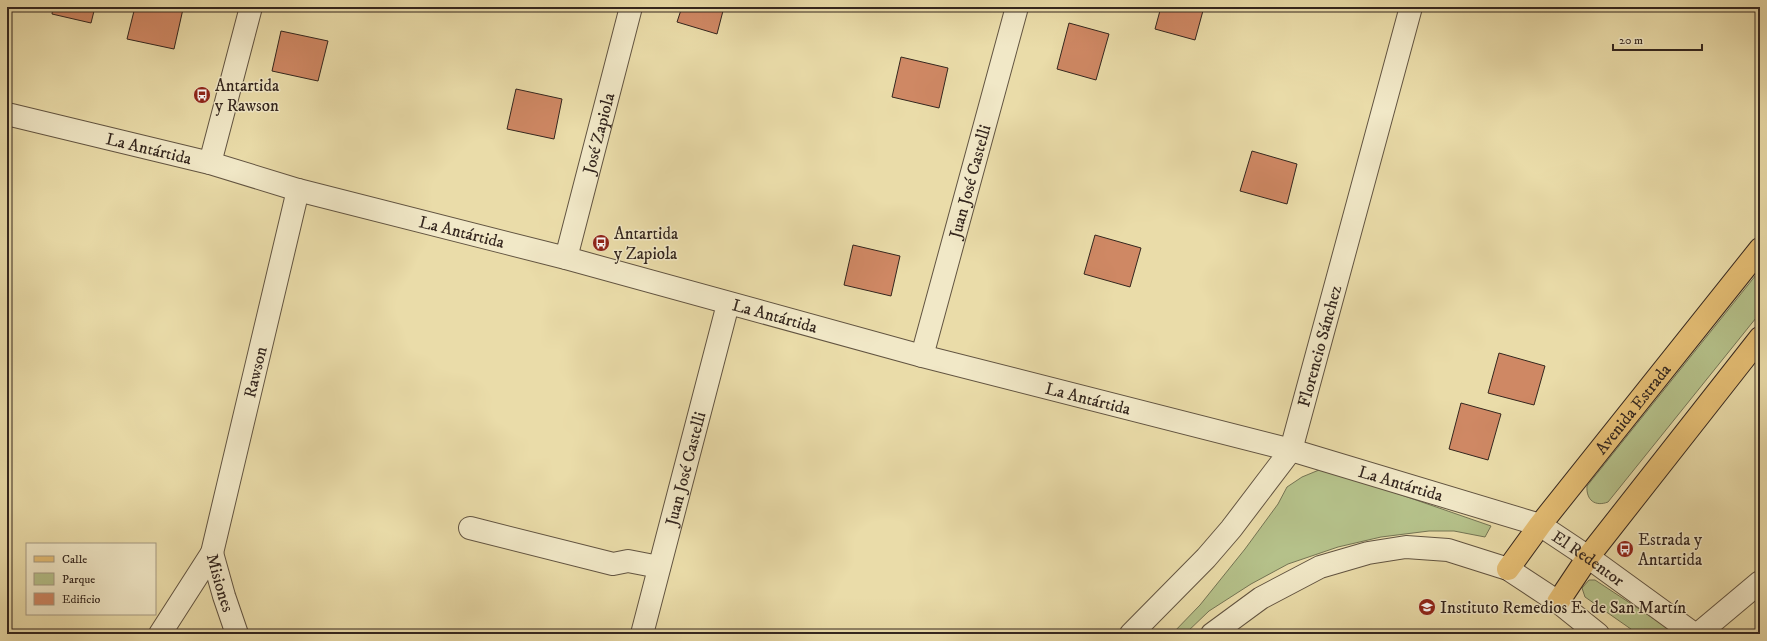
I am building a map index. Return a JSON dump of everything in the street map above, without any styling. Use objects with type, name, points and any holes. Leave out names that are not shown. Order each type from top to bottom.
[{"type":"main road","name":"Avenida Estrada","points":[[1508,569],[1540,524],[1760,249]]},
{"type":"main road","points":[[1558,602],[1588,557],[1760,338]]},
{"type":"street","points":[[210,164],[250,7]]},
{"type":"street","name":"José Zapiola","points":[[566,258],[631,7]]},
{"type":"street","name":"Juan José Castelli","points":[[922,356],[1017,7]]},
{"type":"street","name":"Florencio Sánchez","points":[[1131,634],[1206,558],[1231,530],[1291,450],[1411,7]]},
{"type":"street","name":"La Antártida","points":[[7,114],[210,164],[298,190],[566,258],[728,304],[922,356],[1291,450],[1540,524]]},
{"type":"street","name":"Rawson","points":[[212,553],[298,190]]},
{"type":"street","name":"Juan José Castelli","points":[[642,634],[728,304]]},
{"type":"street","name":"El Redentor","points":[[1540,524],[1694,634]]},
{"type":"street","points":[[470,528],[613,564],[628,561],[659,567]]},
{"type":"street","points":[[1212,634],[1261,598],[1320,567],[1368,553],[1406,547],[1448,550],[1508,569],[1558,602],[1598,634]]},
{"type":"street","name":"Misiones","points":[[160,634],[212,553]]},
{"type":"street","name":"Misiones","points":[[212,553],[224,596],[237,634]]},
{"type":"street","points":[[1698,634],[1760,582]]},
{"type":"green space","points":[[1760,270],[1760,313],[1608,502],[1599,504],[1592,501],[1588,495],[1587,486]]},
{"type":"green space","points":[[1319,470],[1341,474],[1491,526],[1485,537],[1454,531],[1429,531],[1381,537],[1338,547],[1288,564],[1251,584],[1209,611],[1185,634],[1172,634],[1200,605],[1245,549],[1278,504],[1287,487],[1302,477]]},
{"type":"green space","points":[[1589,580],[1595,580],[1671,630],[1674,634],[1638,634],[1585,597],[1582,588]]},
{"type":"building","points":[[53,7],[95,7],[91,23],[52,14]]},
{"type":"building","points":[[135,7],[174,7],[183,9],[174,49],[127,39]]},
{"type":"building","points":[[682,7],[724,7],[717,34],[677,22]]},
{"type":"building","points":[[1161,7],[1204,7],[1195,40],[1155,29]]},
{"type":"building","points":[[1069,23],[1109,34],[1096,80],[1057,69]]},
{"type":"building","points":[[281,31],[328,41],[318,81],[272,71]]},
{"type":"building","points":[[901,57],[948,68],[939,108],[892,97]]},
{"type":"building","points":[[516,89],[562,99],[554,139],[507,129]]},
{"type":"building","points":[[1252,151],[1297,164],[1287,204],[1240,191]]},
{"type":"building","points":[[1095,235],[1141,248],[1130,287],[1084,274]]},
{"type":"building","points":[[853,245],[900,256],[891,296],[844,285]]},
{"type":"building","points":[[1499,353],[1545,366],[1534,405],[1488,393]]},
{"type":"building","points":[[1461,403],[1501,414],[1488,460],[1449,449]]},
{"type":"place","name":"Antartida y Rawson","points":[[202,95]]},
{"type":"place","name":"Antartida y Zapiola","points":[[601,243]]},
{"type":"place","name":"Estrada y Antartida","points":[[1625,549]]},
{"type":"place","name":"Instituto Remedios E. de San Martín","points":[[1427,607]]}]
